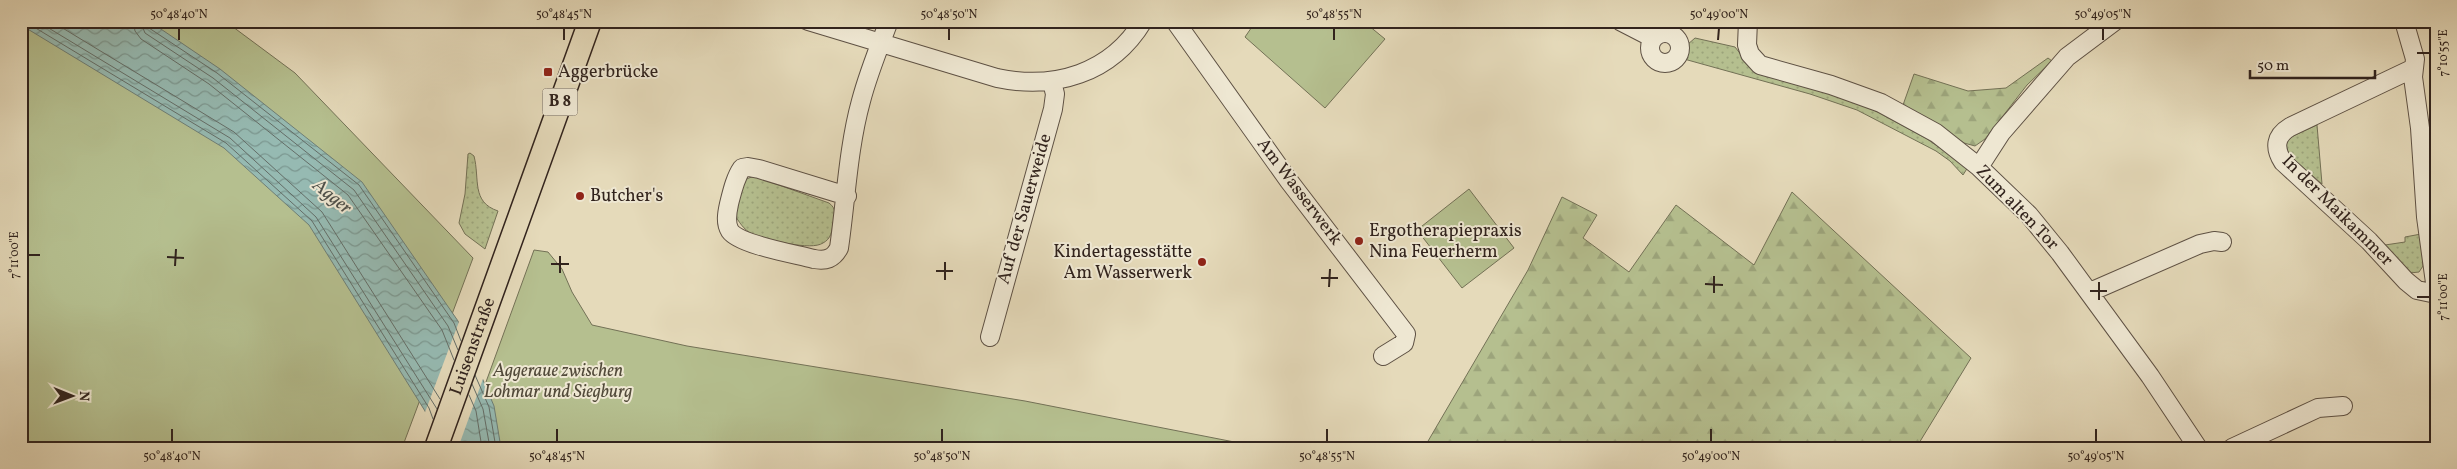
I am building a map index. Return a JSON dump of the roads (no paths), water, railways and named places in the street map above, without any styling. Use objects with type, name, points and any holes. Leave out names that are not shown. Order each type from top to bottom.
[{"type":"main road","name":"Luisenstraße","points":[[436,448],[590,21]]},
{"type":"street","points":[[808,21],[997,78],[1024,83],[1052,82],[1078,75],[1109,58],[1128,42],[1143,21]]},
{"type":"street","points":[[847,196],[754,168],[742,168],[738,173],[731,197],[727,225],[734,235],[740,239],[823,260],[830,258],[839,248],[847,196],[861,101],[889,21]]},
{"type":"street","name":"Am Wasserwerk","points":[[1175,21],[1289,181],[1406,334],[1404,343],[1383,356]]},
{"type":"street","points":[[1620,21],[1653,38]]},
{"type":"street","name":"Zum alten Tor","points":[[1748,21],[1747,45],[1750,54],[1760,65],[1831,85],[1881,103],[1936,133],[1979,167],[2029,215],[2090,292],[2150,376],[2198,448]]},
{"type":"street","points":[[1979,167],[2001,133],[2067,57],[2115,21]]},
{"type":"street","points":[[2404,21],[2415,59],[2413,77],[2420,128],[2426,217],[2436,290]]},
{"type":"street","name":"In der Maikammer","points":[[2414,68],[2290,126],[2283,131],[2276,143],[2283,162],[2369,241],[2406,281],[2417,290],[2436,294]]},
{"type":"street","name":"Auf der Sauerweide","points":[[990,336],[1053,110],[1055,94],[1052,82]]},
{"type":"street","points":[[2090,292],[2200,244],[2214,241],[2222,242]]},
{"type":"street","points":[[2232,448],[2318,408],[2342,406]]},
{"type":"water","name":"Agger","points":[[21,21],[149,21],[220,69],[362,182],[458,321],[494,406],[501,448],[438,448],[425,411],[309,225],[224,148],[21,25]]},
{"type":"place","name":"Aggerbrücke","points":[[548,72]]},
{"type":"place","name":"Butcher's","points":[[580,196]]},
{"type":"place","name":"Ergotherapiepraxis Nina Feuerherm","points":[[1359,241]]},
{"type":"place","name":"Kindertagesstätte Am Wasserwerk","points":[[1202,262]]},
{"type":"park label","name":"Aggeraue zwischen Lohmar und Siegburg","points":[[558,381]]}]
